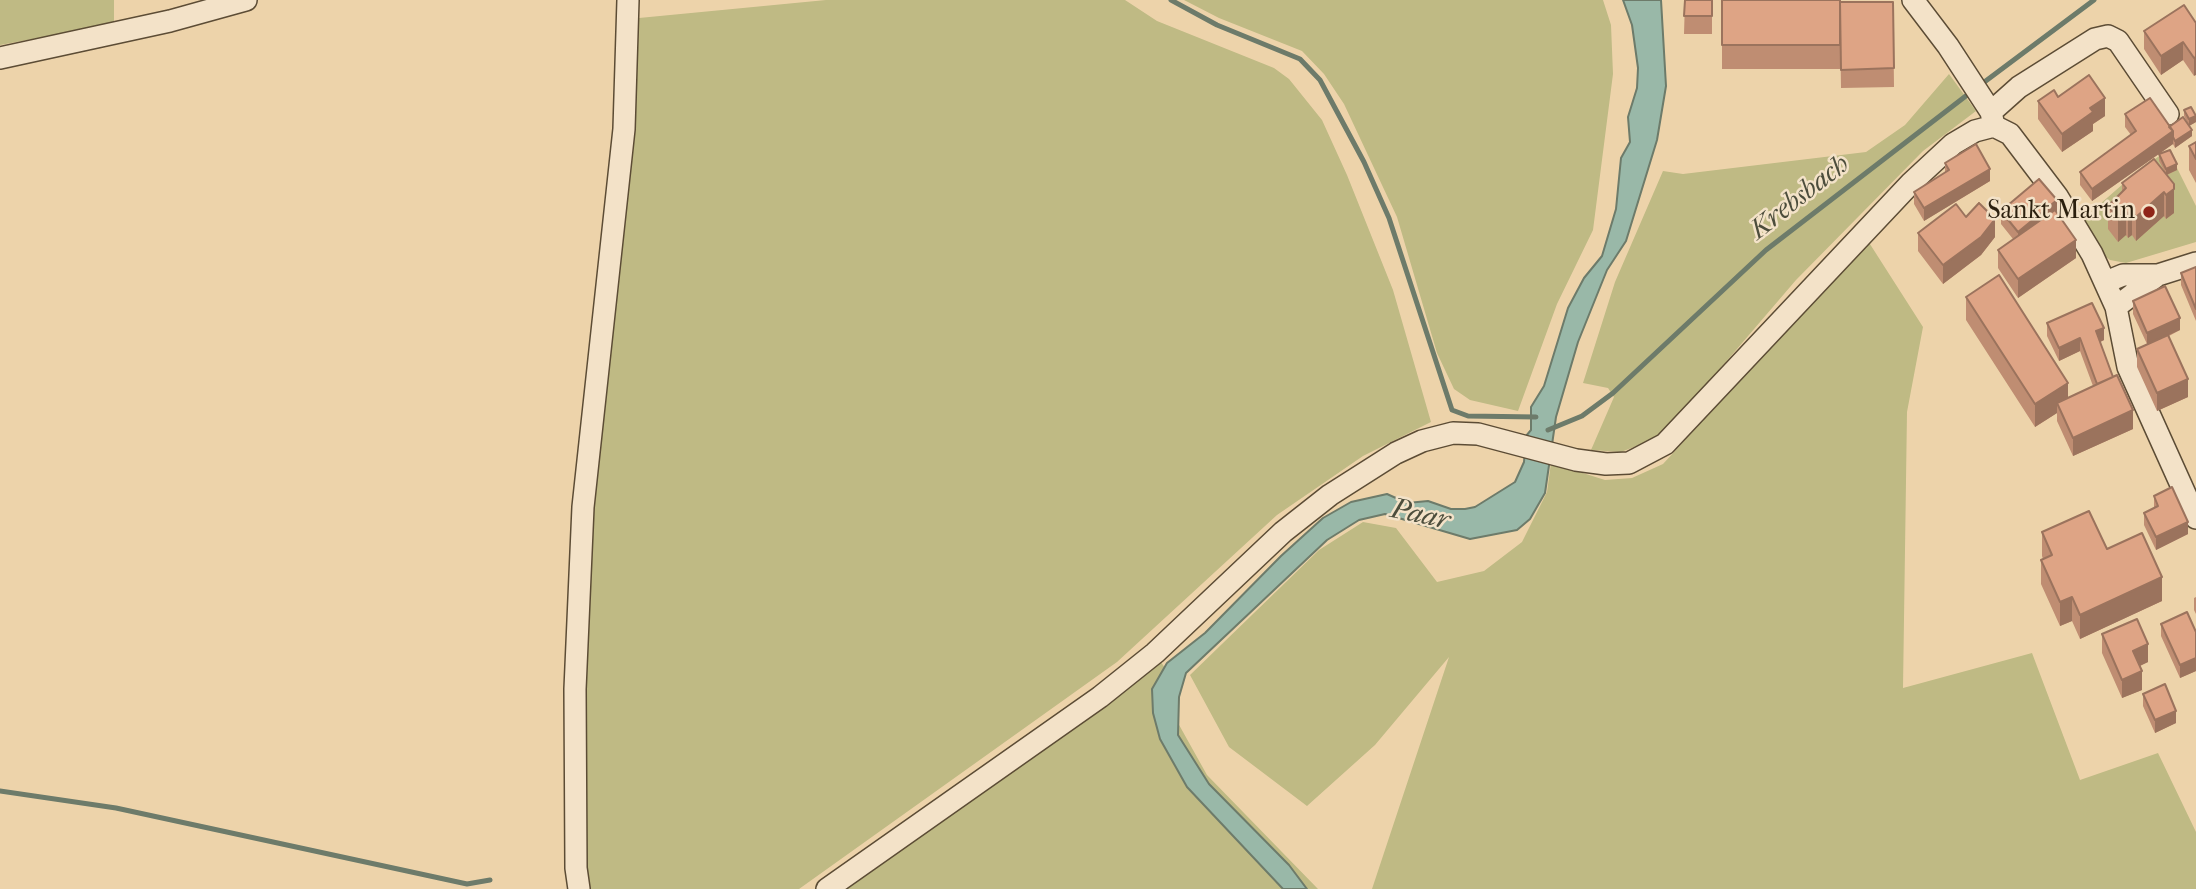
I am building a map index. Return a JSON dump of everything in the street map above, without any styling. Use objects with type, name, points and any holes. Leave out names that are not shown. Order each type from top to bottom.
[{"type":"street","points":[[0,58],[106,36],[246,0]]},
{"type":"street","points":[[579,889],[576,869],[575,689],[583,507],[624,129],[628,0]]},
{"type":"street","points":[[1913,0],[1989,112],[2010,134],[2057,196],[2106,282],[2116,307],[2128,367],[2196,518]]},
{"type":"street","points":[[828,889],[1100,697],[1155,653],[1283,532],[1368,469],[1422,441],[1453,433],[1478,434],[1512,441],[1576,460],[1629,463],[1665,444],[1911,183],[1953,144],[1975,131],[1989,112],[2019,87],[2095,39],[2108,36],[2118,41],[2168,114]]},
{"type":"street","points":[[2106,282],[2123,275],[2158,275],[2196,263]]},
{"type":"street","points":[[2116,307],[2158,275]]},
{"type":"shaded area","points":[[0,0],[114,0],[114,24],[0,45]]},
{"type":"shaded area","points":[[826,0],[1125,0],[1157,21],[1274,68],[1289,79],[1322,120],[1347,175],[1393,290],[1431,422],[1363,456],[1277,515],[1117,662],[799,889],[588,889],[579,826],[593,507],[639,18]]},
{"type":"shaded area","points":[[1184,0],[1603,0],[1611,25],[1613,74],[1593,230],[1557,304],[1518,411],[1470,400],[1454,389],[1437,353],[1397,217],[1344,104],[1324,74],[1302,51],[1219,18]]},
{"type":"shaded area","points":[[1949,74],[1976,111],[1923,151],[1796,280],[1683,412],[1652,440],[1621,452],[1591,450],[1614,397],[1608,388],[1583,383],[1615,282],[1663,171],[1683,174],[1866,152],[1905,125]]},
{"type":"shaded area","points":[[2168,150],[2196,206],[2196,242],[2126,263],[2110,260],[2097,250],[2087,234],[2084,218],[2139,170]]},
{"type":"shaded area","points":[[1868,241],[1923,327],[1907,412],[1903,688],[2032,653],[2080,780],[2158,753],[2196,832],[2196,889],[1372,889],[1449,657],[1375,745],[1307,806],[1229,747],[1190,675],[1319,550],[1363,522],[1396,528],[1437,582],[1484,571],[1522,542],[1547,492],[1551,463],[1605,480],[1632,478],[1663,464]]},
{"type":"shaded area","points":[[1159,659],[1165,668],[1152,689],[1153,713],[1160,739],[1187,787],[1283,889],[838,889]]},
{"type":"shaded area","points":[[1178,723],[1207,775],[1318,889],[1307,889],[1289,865],[1209,784],[1178,735]]},
{"type":"water","name":"Paar","points":[[1623,0],[1661,0],[1666,86],[1657,140],[1626,241],[1607,270],[1578,342],[1556,417],[1545,493],[1530,519],[1517,530],[1470,539],[1385,514],[1359,520],[1327,540],[1186,673],[1179,697],[1178,735],[1209,784],[1289,865],[1307,889],[1283,889],[1187,787],[1160,739],[1153,713],[1152,689],[1167,663],[1205,633],[1323,518],[1351,502],[1387,494],[1407,503],[1428,501],[1451,509],[1465,509],[1475,507],[1515,482],[1524,462],[1526,436],[1531,430],[1531,407],[1544,386],[1568,308],[1584,278],[1602,256],[1616,209],[1621,158],[1630,142],[1628,117],[1637,88],[1638,68],[1632,25]]},
{"type":"building","points":[[1685,0],[1712,0],[1712,16],[1684,16]]},
{"type":"building","points":[[1722,0],[1840,0],[1840,45],[1722,45]]},
{"type":"building","points":[[1840,2],[1893,2],[1894,68],[1841,70]]},
{"type":"building","points":[[2184,5],[2196,23],[2196,57],[2194,58],[2183,42],[2161,56],[2144,31]]},
{"type":"building","points":[[2089,75],[2105,98],[2090,108],[2093,112],[2062,134],[2038,101],[2054,90],[2058,97]]},
{"type":"building","points":[[2150,98],[2173,131],[2092,189],[2080,172],[2136,131],[2125,114]]},
{"type":"building","points":[[2191,107],[2196,116],[2189,119],[2184,110]]},
{"type":"building","points":[[2183,117],[2192,130],[2175,141],[2173,131],[2169,127]]},
{"type":"building","points":[[2196,142],[2196,159],[2189,146]]},
{"type":"building","points":[[1976,144],[1990,169],[1924,208],[1914,192],[1949,170],[1945,163]]},
{"type":"building","points":[[2170,150],[2177,164],[2166,169],[2159,154]]},
{"type":"building","points":[[2154,159],[2174,184],[2174,189],[2166,195],[2164,192],[2136,217],[2132,211],[2128,214],[2126,211],[2118,218],[2108,206],[2126,188],[2122,183]]},
{"type":"building","points":[[2039,179],[2057,200],[2018,232],[2001,211]]},
{"type":"building","points":[[1979,203],[1995,219],[1981,237],[1943,265],[1918,233],[1956,204],[1966,217]]},
{"type":"building","points":[[2055,210],[2076,240],[2018,279],[1998,250]]},
{"type":"building","points":[[2196,267],[2196,309],[2181,273]]},
{"type":"building","points":[[1999,275],[2068,383],[2035,404],[1966,297]]},
{"type":"building","points":[[2165,286],[2180,318],[2147,333],[2133,301]]},
{"type":"building","points":[[2092,303],[2104,328],[2096,331],[2113,377],[2097,384],[2080,338],[2059,348],[2047,323]]},
{"type":"building","points":[[2168,335],[2188,379],[2157,393],[2137,349]]},
{"type":"building","points":[[2117,375],[2133,410],[2073,438],[2057,403]]},
{"type":"building","points":[[2172,487],[2188,522],[2156,537],[2144,513],[2158,506],[2154,496]]},
{"type":"building","points":[[2089,511],[2107,549],[2142,533],[2162,577],[2080,615],[2072,597],[2060,602],[2041,560],[2052,555],[2042,532]]},
{"type":"building","points":[[2187,612],[2196,632],[2196,658],[2180,665],[2161,624]]},
{"type":"building","points":[[2137,619],[2148,644],[2133,651],[2142,671],[2122,680],[2102,634]]},
{"type":"building","points":[[2165,684],[2176,711],[2155,720],[2143,694]]},
{"type":"waterway","points":[[1171,0],[1217,25],[1300,59],[1320,80],[1364,162],[1389,218],[1452,410],[1468,416],[1536,417]]},
{"type":"waterway","name":"Krebsbach","points":[[1979,86],[2094,0]]},
{"type":"waterway","name":"Krebsbach","points":[[1548,430],[1582,416],[1613,393],[1766,250],[1971,92]]},
{"type":"waterway","points":[[0,791],[116,808],[467,884],[490,880]]},
{"type":"place","name":"Sankt Martin","points":[[2149,212]]}]
